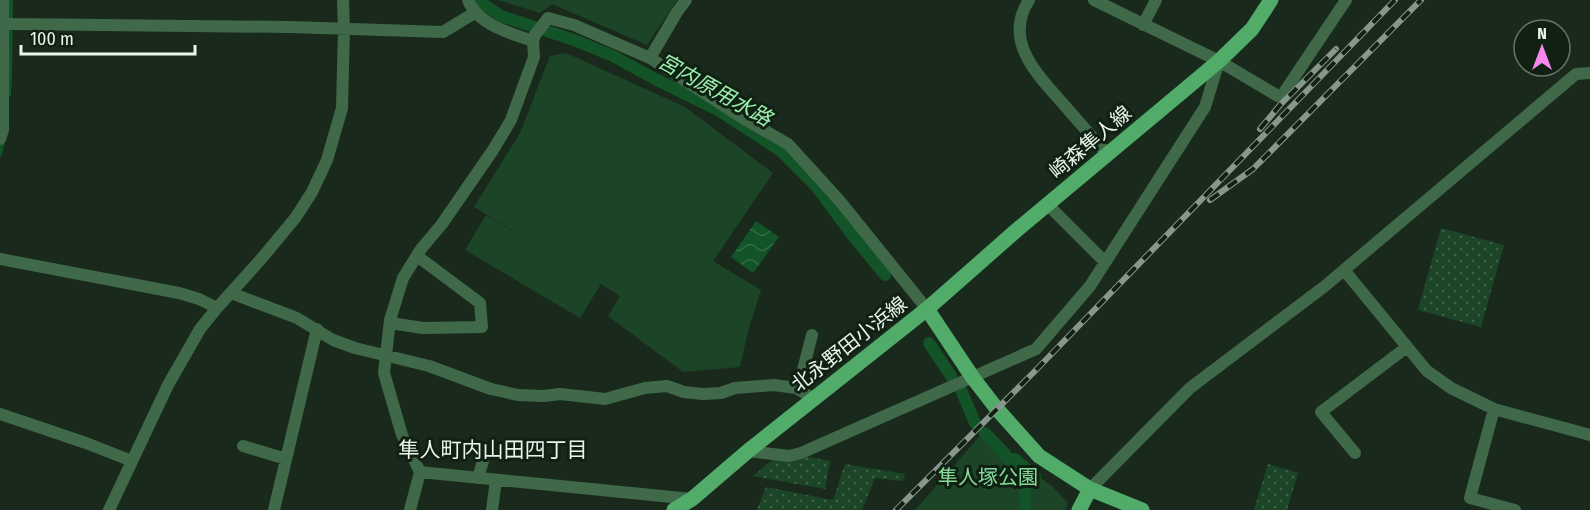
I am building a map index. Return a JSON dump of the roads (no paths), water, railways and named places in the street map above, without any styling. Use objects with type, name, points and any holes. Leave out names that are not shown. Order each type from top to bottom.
[{"type":"main road","name":"崎森隼人線","points":[[927,309],[1018,229],[1220,62],[1252,28],[1271,0]]},
{"type":"main road","name":"北永野田小浜線","points":[[683,506],[748,451],[927,309],[973,378],[1039,456],[1090,489],[1142,510]]},
{"type":"main road","points":[[1079,510],[1090,489]]},
{"type":"street","points":[[0,139],[3,130],[3,0]]},
{"type":"street","points":[[109,510],[168,385],[200,329],[296,217],[312,192],[327,160],[342,108],[343,0]]},
{"type":"street","points":[[468,0],[476,12],[493,26],[533,41]]},
{"type":"street","points":[[650,58],[686,0]]},
{"type":"street","points":[[1029,0],[1020,17],[1019,25],[1026,55],[1035,71],[1108,155]]},
{"type":"street","points":[[1094,0],[1220,62],[1278,96],[1283,94],[1346,0]]},
{"type":"street","points":[[1143,25],[1156,0]]},
{"type":"street","points":[[2,22],[443,32],[476,12]]},
{"type":"street","points":[[410,510],[420,472],[402,435],[384,373],[390,323],[403,278],[493,150],[511,120],[534,57],[535,35],[548,18],[574,25],[650,58],[741,117],[788,144],[839,200],[927,309]]},
{"type":"street","points":[[748,451],[789,456],[801,453],[1036,349],[1089,286],[1205,107],[1220,62]]},
{"type":"street","points":[[1090,489],[1190,388],[1344,270],[1576,74],[1590,73]]},
{"type":"street","points":[[1048,205],[1105,262]]},
{"type":"street","points":[[390,323],[423,328],[482,327],[480,303],[417,256]]},
{"type":"street","points":[[0,260],[179,293],[217,308]]},
{"type":"street","points":[[1344,270],[1426,371],[1450,388],[1494,409],[1590,435]]},
{"type":"street","points":[[231,293],[297,318],[333,340],[355,348],[429,366],[491,389],[518,395],[560,394],[605,399],[645,388],[667,386],[684,392],[703,394],[721,393],[735,388],[774,385],[798,389],[814,399]]},
{"type":"street","points":[[274,510],[317,329]]},
{"type":"street","points":[[798,389],[812,334]]},
{"type":"street","points":[[1354,453],[1321,412],[1407,347]]},
{"type":"street","points":[[1494,409],[1470,498],[1515,510]]},
{"type":"street","points":[[0,414],[132,461]]},
{"type":"street","points":[[243,447],[286,459]]},
{"type":"street","points":[[478,478],[485,454]]},
{"type":"street","points":[[420,472],[496,480],[683,506]]},
{"type":"street","points":[[492,510],[496,480]]},
{"type":"water","points":[[756,221],[779,237],[753,273],[731,257]]},
{"type":"waterway","points":[[9,95],[11,0]]},
{"type":"waterway","name":"宮内原用水路","points":[[480,0],[501,16],[574,40],[613,56],[718,110],[781,151],[816,186],[885,275]]},
{"type":"waterway","points":[[0,155],[3,141]]},
{"type":"waterway","name":"宮内原用水路","points":[[929,343],[951,376]]},
{"type":"waterway","name":"宮内原用水路","points":[[961,390],[975,423]]},
{"type":"waterway","name":"宮内原用水路","points":[[985,433],[1008,458],[1023,480],[1025,510]]},
{"type":"waterway","name":"宮内原用水路","points":[[1015,459],[1035,476]]},
{"type":"railway","points":[[896,510],[1033,373],[1395,0]]},
{"type":"railway","points":[[1210,200],[1253,169],[1421,0]]},
{"type":"railway","points":[[1260,129],[1280,105],[1336,49]]},
{"type":"district","name":"隼人町内山田四丁目","points":[[493,450]]},
{"type":"park label","name":"隼人塚公園","points":[[988,477]]}]
